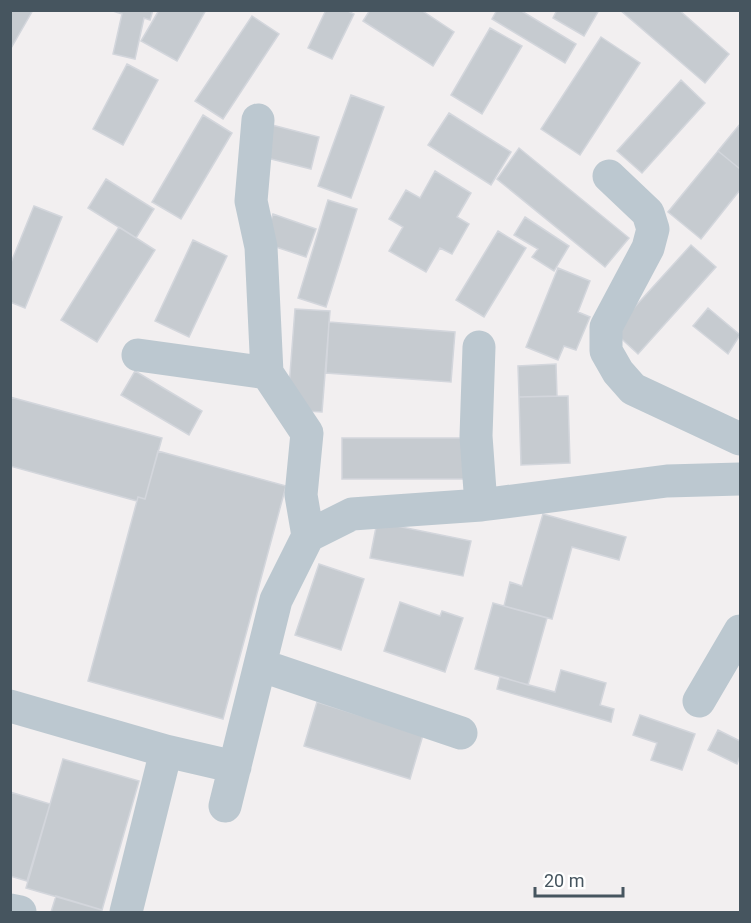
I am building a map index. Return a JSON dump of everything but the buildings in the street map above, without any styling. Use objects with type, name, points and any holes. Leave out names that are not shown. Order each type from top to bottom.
[{"type":"street","points":[[225,806],[276,600],[308,536],[301,495],[307,433],[267,373],[261,247],[251,201],[258,120]]},
{"type":"street","points":[[609,176],[648,213],[653,229],[648,248],[606,327],[606,351],[618,372],[633,389],[741,439]]},
{"type":"street","points":[[479,347],[476,436],[481,506]]},
{"type":"street","points":[[138,355],[267,373]]},
{"type":"street","points":[[308,536],[352,514],[481,506],[667,481],[741,479]]},
{"type":"street","points":[[699,701],[741,631]]},
{"type":"street","points":[[260,665],[461,733]]},
{"type":"street","points":[[10,706],[166,751],[235,767]]},
{"type":"street","points":[[126,912],[166,751]]},
{"type":"street","points":[[10,910],[20,912]]}]
